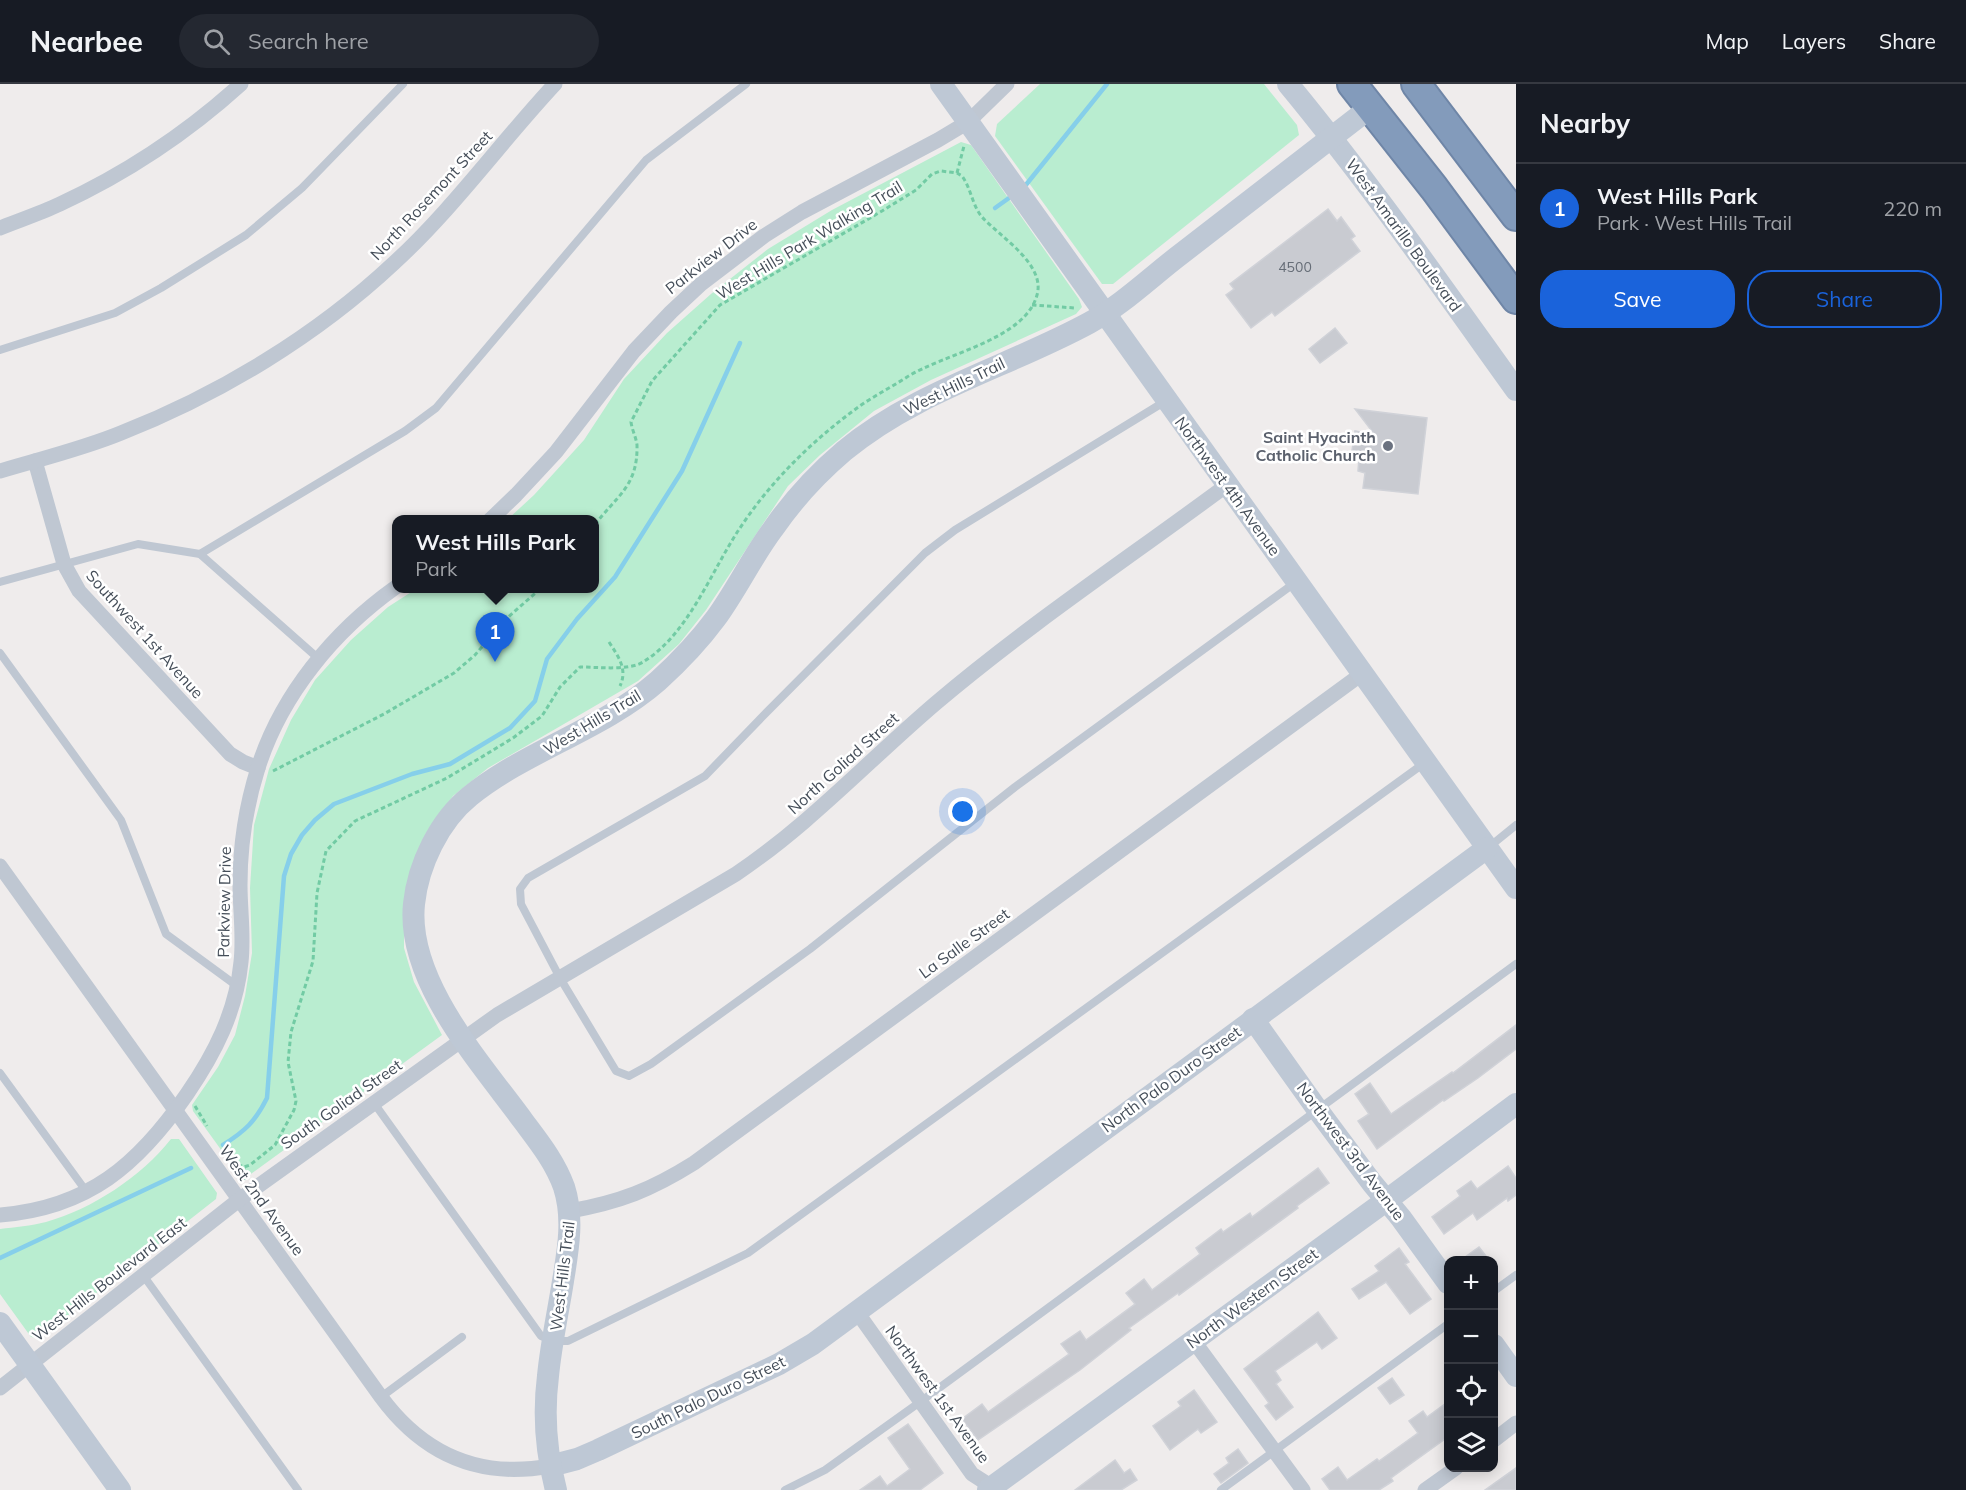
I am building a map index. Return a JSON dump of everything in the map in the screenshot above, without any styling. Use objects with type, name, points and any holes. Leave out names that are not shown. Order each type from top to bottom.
[{"type":"highway","points":[[1352,84],[1516,299]]},
{"type":"highway","points":[[1416,84],[1516,216]]},
{"type":"street","points":[[0,228],[58,205],[118,175],[213,110],[241,84]]},
{"type":"street","name":"North Rosemont Street","points":[[0,471],[120,434],[191,403],[248,371],[311,331],[395,263],[555,84]]},
{"type":"street","name":"Northwest 4th Avenue","points":[[940,84],[967,131],[1093,311],[1167,400],[1516,888]]},
{"type":"street","name":"Parkview Drive","points":[[493,515],[523,488],[556,452],[634,351],[671,312],[701,285],[764,236],[793,218],[938,140],[967,131],[1007,84]]},
{"type":"street","name":"West Amarillo Boulevard","points":[[1288,84],[1332,137],[1516,390]]},
{"type":"street","name":"West Hills Trail","points":[[556,1490],[550,1466],[545,1418],[548,1371],[569,1244],[570,1211],[564,1187],[553,1164],[441,1007],[426,976],[417,942],[413,908],[418,881],[430,847],[451,815],[469,796],[496,778],[614,712],[662,678],[690,650],[717,617],[770,532],[786,511],[822,471],[867,433],[891,416],[925,398],[1091,322],[1093,311],[1371,107]]},
{"type":"street","name":"Southwest 1st Avenue","points":[[35,461],[64,564],[79,591],[230,754],[243,762],[265,770]]},
{"type":"street","name":"North Goliad Street","points":[[463,1039],[497,1015],[736,874],[769,852],[979,668],[1227,485]]},
{"type":"street","name":"Parkview Drive","points":[[0,1215],[41,1209],[86,1191],[121,1170],[145,1148],[176,1110],[197,1079],[224,1031],[232,1010],[241,961],[242,843],[251,795],[265,770],[279,719],[296,690],[319,660],[351,624],[392,591]]},
{"type":"street","name":"La Salle Street","points":[[570,1211],[637,1194],[694,1163],[1364,673]]},
{"type":"street","name":"North Palo Duro Street","points":[[857,1312],[1487,848]]},
{"type":"street","name":"West 2nd Avenue","points":[[0,866],[391,1410],[416,1436],[464,1462],[517,1471],[550,1466]]},
{"type":"street","name":"Northwest 3rd Avenue","points":[[1253,1019],[1317,1109],[1444,1276]]},
{"type":"street","name":"South Goliad Street","points":[[240,1199],[463,1039]]},
{"type":"street","name":"North Western Street","points":[[992,1489],[1516,1104]]},
{"type":"street","name":"West Hills Boulevard East","points":[[0,1388],[240,1199]]},
{"type":"street","name":"Northwest 1st Avenue","points":[[857,1312],[972,1474],[992,1489]]},
{"type":"street","name":"South Palo Duro Street","points":[[550,1466],[577,1459],[598,1450],[779,1364],[813,1344],[857,1312]]},
{"type":"street","points":[[0,1323],[120,1490]]},
{"type":"street","points":[[1193,1340],[1303,1490]]},
{"type":"street","points":[[1498,1351],[1516,1376]]},
{"type":"street","points":[[1498,1437],[1516,1423]]},
{"type":"street","points":[[1425,1490],[1449,1472]]},
{"type":"lane","points":[[0,350],[115,313],[161,288],[246,235],[302,188],[404,84]]},
{"type":"lane","points":[[200,554],[405,431],[436,408],[646,160],[746,84]]},
{"type":"lane","points":[[1167,400],[955,530],[925,553],[705,776],[528,878],[520,889],[521,904],[560,978],[616,1071],[629,1076],[651,1064],[810,949],[1016,787],[1297,581]]},
{"type":"lane","points":[[0,582],[138,544],[200,554],[319,660]]},
{"type":"lane","points":[[0,653],[122,820],[166,934],[237,986]]},
{"type":"lane","points":[[374,1103],[541,1336],[554,1341],[568,1341],[748,1253],[1426,762]]},
{"type":"lane","points":[[1487,848],[1516,825]]},
{"type":"lane","points":[[785,1490],[825,1470],[920,1402],[1516,964]]},
{"type":"lane","points":[[0,1073],[86,1191]]},
{"type":"lane","points":[[143,1275],[298,1490]]},
{"type":"lane","points":[[1498,1289],[1516,1275]]},
{"type":"lane","points":[[1221,1490],[1444,1328]]},
{"type":"lane","points":[[381,1396],[462,1337]]},
{"type":"path","points":[[228,1159],[244,1167],[250,1165],[275,1145],[294,1110],[296,1101],[288,1062],[291,1032],[312,961],[317,893],[326,850],[354,821],[447,778],[513,738],[542,716],[560,687],[580,667],[623,668],[640,664],[648,659],[679,627],[694,606],[750,514],[770,488],[814,443],[859,406],[914,373],[1010,330],[1032,305],[1037,295],[1038,284],[1035,274],[1014,247],[982,217],[966,182],[957,173],[967,131]]},
{"type":"path","name":"West Hills Park Walking Trail","points":[[599,520],[621,495],[635,472],[637,442],[631,422],[647,389],[720,305],[916,190],[932,174],[942,171],[957,173]]},
{"type":"path","points":[[1032,305],[1093,311]]},
{"type":"path","points":[[265,770],[278,767],[384,714],[454,673],[475,655],[505,620],[536,593]]},
{"type":"path","points":[[609,642],[623,668],[622,685],[618,690]]},
{"type":"path","points":[[198,1100],[195,1106],[211,1134]]},
{"type":"path","points":[[244,1167],[244,1180]]},
{"type":"green space","points":[[1040,84],[1264,84],[1297,125],[1299,135],[1113,284],[1102,284],[995,136],[997,124]]},
{"type":"green space","points":[[961,142],[971,145],[1079,299],[1082,307],[1076,314],[931,380],[874,411],[820,455],[788,486],[706,610],[679,644],[638,681],[488,768],[453,796],[426,833],[404,908],[404,948],[414,982],[442,1035],[248,1176],[240,1176],[193,1111],[192,1105],[218,1067],[235,1035],[245,996],[252,953],[250,888],[254,825],[269,769],[291,720],[315,680],[351,640],[388,607],[410,593],[599,593],[599,515],[512,515],[534,495],[584,440],[624,379],[667,333],[711,294],[768,249],[832,210]]},
{"type":"green space","points":[[171,1139],[179,1139],[217,1193],[216,1199],[39,1338],[31,1337],[0,1294],[0,1229],[46,1222],[81,1209],[130,1179]]},
{"type":"building","points":[[1328,209],[1337,221],[1341,217],[1355,236],[1351,239],[1360,251],[1275,316],[1272,312],[1251,328],[1226,295],[1234,289],[1230,284]]},
{"type":"building","points":[[1335,328],[1347,343],[1320,363],[1309,349]]},
{"type":"building","points":[[1355,409],[1427,418],[1418,494],[1363,488],[1365,473],[1358,471],[1359,458],[1351,457],[1355,431],[1375,435]]},
{"type":"building","points":[[1516,1025],[1516,1049],[1377,1149],[1358,1121],[1369,1114],[1355,1094],[1370,1083],[1391,1114],[1453,1073]]},
{"type":"building","points":[[1508,1166],[1516,1178],[1516,1195],[1508,1201],[1507,1198],[1477,1220],[1473,1213],[1444,1234],[1432,1217],[1460,1196],[1457,1191],[1471,1181],[1477,1189]]},
{"type":"building","points":[[1318,1168],[1329,1183],[1179,1295],[1178,1293],[1129,1328],[1131,1330],[1080,1370],[978,1440],[962,1419],[982,1404],[988,1412],[1069,1354],[1061,1344],[1080,1331],[1086,1340],[1135,1304],[1126,1293],[1144,1279],[1152,1290],[1200,1254],[1196,1248],[1221,1229],[1223,1232],[1250,1213],[1252,1217]]},
{"type":"building","points":[[1479,1247],[1486,1256],[1467,1256]]},
{"type":"building","points":[[1399,1248],[1409,1262],[1405,1264],[1431,1299],[1410,1314],[1386,1282],[1359,1299],[1352,1289],[1379,1271],[1375,1266]]},
{"type":"building","points":[[1318,1312],[1337,1338],[1322,1349],[1317,1342],[1275,1371],[1281,1380],[1276,1384],[1293,1407],[1276,1420],[1265,1406],[1269,1403],[1244,1369]]},
{"type":"building","points":[[1392,1378],[1404,1395],[1390,1404],[1378,1388]]},
{"type":"building","points":[[1194,1390],[1217,1422],[1201,1433],[1198,1429],[1170,1450],[1153,1426],[1181,1406],[1178,1402]]},
{"type":"building","points":[[1444,1405],[1444,1440],[1391,1478],[1393,1481],[1379,1490],[1330,1490],[1322,1479],[1338,1467],[1347,1480],[1377,1459],[1379,1461],[1418,1433],[1409,1421],[1423,1411],[1427,1417]]},
{"type":"building","points":[[908,1424],[943,1473],[920,1490],[860,1490],[880,1476],[887,1486],[910,1469],[888,1438]]},
{"type":"building","points":[[1238,1449],[1248,1463],[1221,1483],[1214,1474],[1229,1463],[1226,1458]]},
{"type":"building","points":[[1115,1460],[1124,1473],[1130,1469],[1137,1480],[1121,1490],[1075,1490]]},
{"type":"building","points":[[1516,1468],[1516,1490],[1485,1490]]},
{"type":"waterway","points":[[1025,186],[1107,84]]},
{"type":"waterway","points":[[995,208],[1009,198]]},
{"type":"waterway","points":[[223,1145],[249,1125],[267,1098],[284,876],[291,854],[302,835],[334,804],[412,774],[450,764],[510,728],[535,701],[547,659],[577,619],[615,577],[682,471],[740,343]]},
{"type":"waterway","points":[[0,1258],[191,1168]]},
{"type":"place","name":"Saint Hyacinth Catholic Church","points":[[1388,446]]},
{"type":"place","name":"West Hills Park","points":[[495,662]]}]
